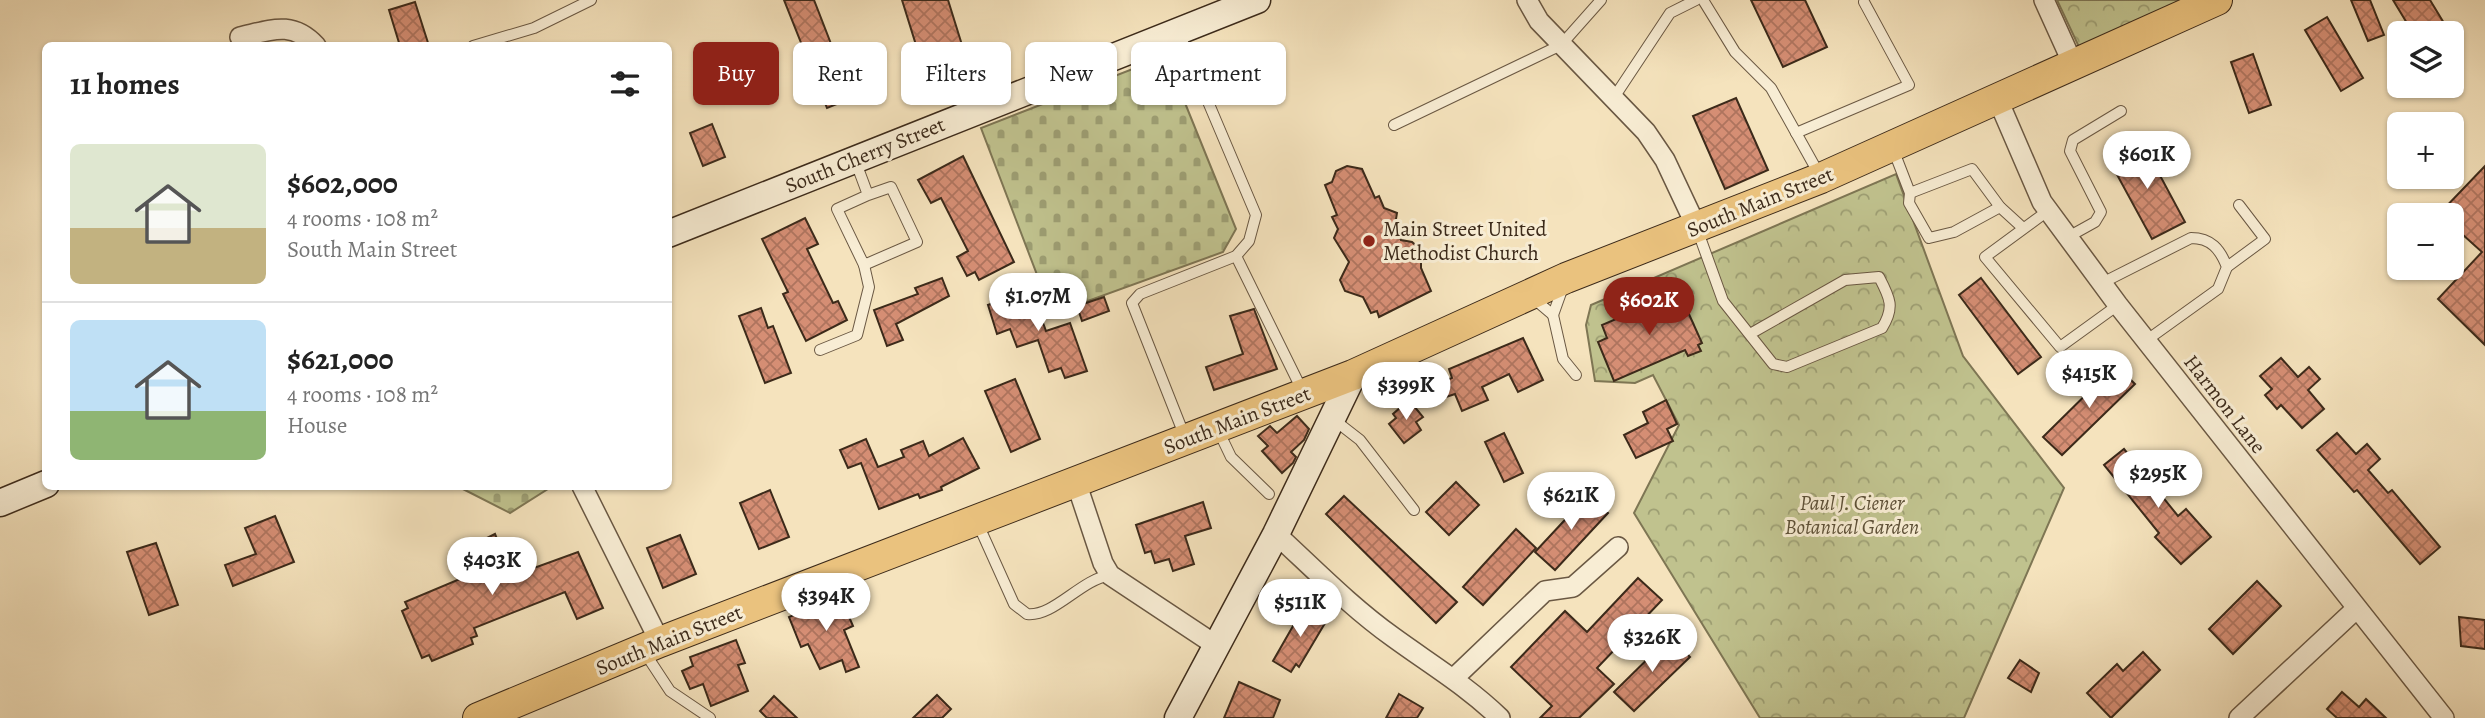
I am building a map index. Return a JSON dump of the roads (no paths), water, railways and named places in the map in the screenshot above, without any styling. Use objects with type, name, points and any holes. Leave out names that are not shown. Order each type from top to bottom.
[{"type":"main road","name":"South Cherry Street","points":[[672,232],[1257,0]]},
{"type":"main road","name":"South Main Street","points":[[478,718],[652,646],[1353,375],[1566,278],[1821,178],[2217,0]]},
{"type":"main road","points":[[1183,715],[1276,534],[1353,375]]},
{"type":"main road","points":[[0,503],[42,486]]},
{"type":"street","points":[[1527,0],[1539,21],[1646,132],[1665,160],[1697,228]]},
{"type":"street","points":[[2044,0],[2073,64]]},
{"type":"street","points":[[240,37],[292,29],[306,35],[312,42]]},
{"type":"street","name":"Harmon Lane","points":[[1998,100],[2042,202],[2118,305],[2444,718]]},
{"type":"street","points":[[1076,482],[1103,563],[1110,575],[1217,646]]},
{"type":"street","points":[[584,490],[652,646]]},
{"type":"street","points":[[1276,534],[1374,622],[1454,678],[1500,718]]},
{"type":"street","points":[[1454,678],[1545,591],[1573,587],[1618,547]]},
{"type":"street","points":[[2239,718],[2356,609]]},
{"type":"lane","points":[[487,42],[534,28],[591,0]]},
{"type":"lane","points":[[1394,125],[1561,45],[1601,0]]},
{"type":"lane","points":[[1614,99],[1670,13],[1696,0]]},
{"type":"lane","points":[[1703,0],[1735,51],[1771,88],[1821,178]]},
{"type":"lane","points":[[1796,133],[1909,86],[1864,2]]},
{"type":"lane","points":[[1178,31],[1256,215],[1249,241],[1236,256],[1140,294],[1132,303],[1186,440]]},
{"type":"lane","points":[[2068,237],[2095,222],[2101,212],[2070,151],[2073,141],[2121,111]]},
{"type":"lane","points":[[1892,145],[1910,193],[1909,204],[1929,238],[1954,232],[2000,207]]},
{"type":"lane","points":[[854,159],[868,195]]},
{"type":"lane","points":[[1910,193],[1972,169],[2000,207],[2023,228]]},
{"type":"lane","points":[[820,350],[857,335],[869,287],[868,274],[837,209],[891,187],[917,242],[864,265]]},
{"type":"lane","points":[[2147,340],[2218,289],[2227,267],[2265,239],[2239,205]]},
{"type":"lane","points":[[2049,210],[1985,257],[2060,347],[2118,305]]},
{"type":"lane","points":[[1697,228],[1723,301],[1773,364],[1787,367],[1882,328],[1890,316],[1892,302],[1879,277],[1846,280],[1750,334]]},
{"type":"lane","points":[[2102,283],[2191,238],[2203,238],[2213,244],[2227,267]]},
{"type":"lane","points":[[1236,256],[1304,395]]},
{"type":"lane","points":[[1566,278],[1553,314],[1563,359],[1576,374]]},
{"type":"lane","points":[[1530,295],[1553,314]]},
{"type":"lane","points":[[1333,418],[1360,440],[1414,510]]},
{"type":"lane","points":[[1217,428],[1231,457],[1269,494]]},
{"type":"lane","points":[[977,521],[1014,604],[1027,614],[1044,612],[1089,581],[1110,575]]},
{"type":"lane","points":[[652,646],[670,691],[710,718]]},
{"type":"place","name":"Main Street United Methodist Church","points":[[1369,241]]},
{"type":"park label","name":"Paul J. Ciener Botanical Garden","points":[[1852,515]]}]
